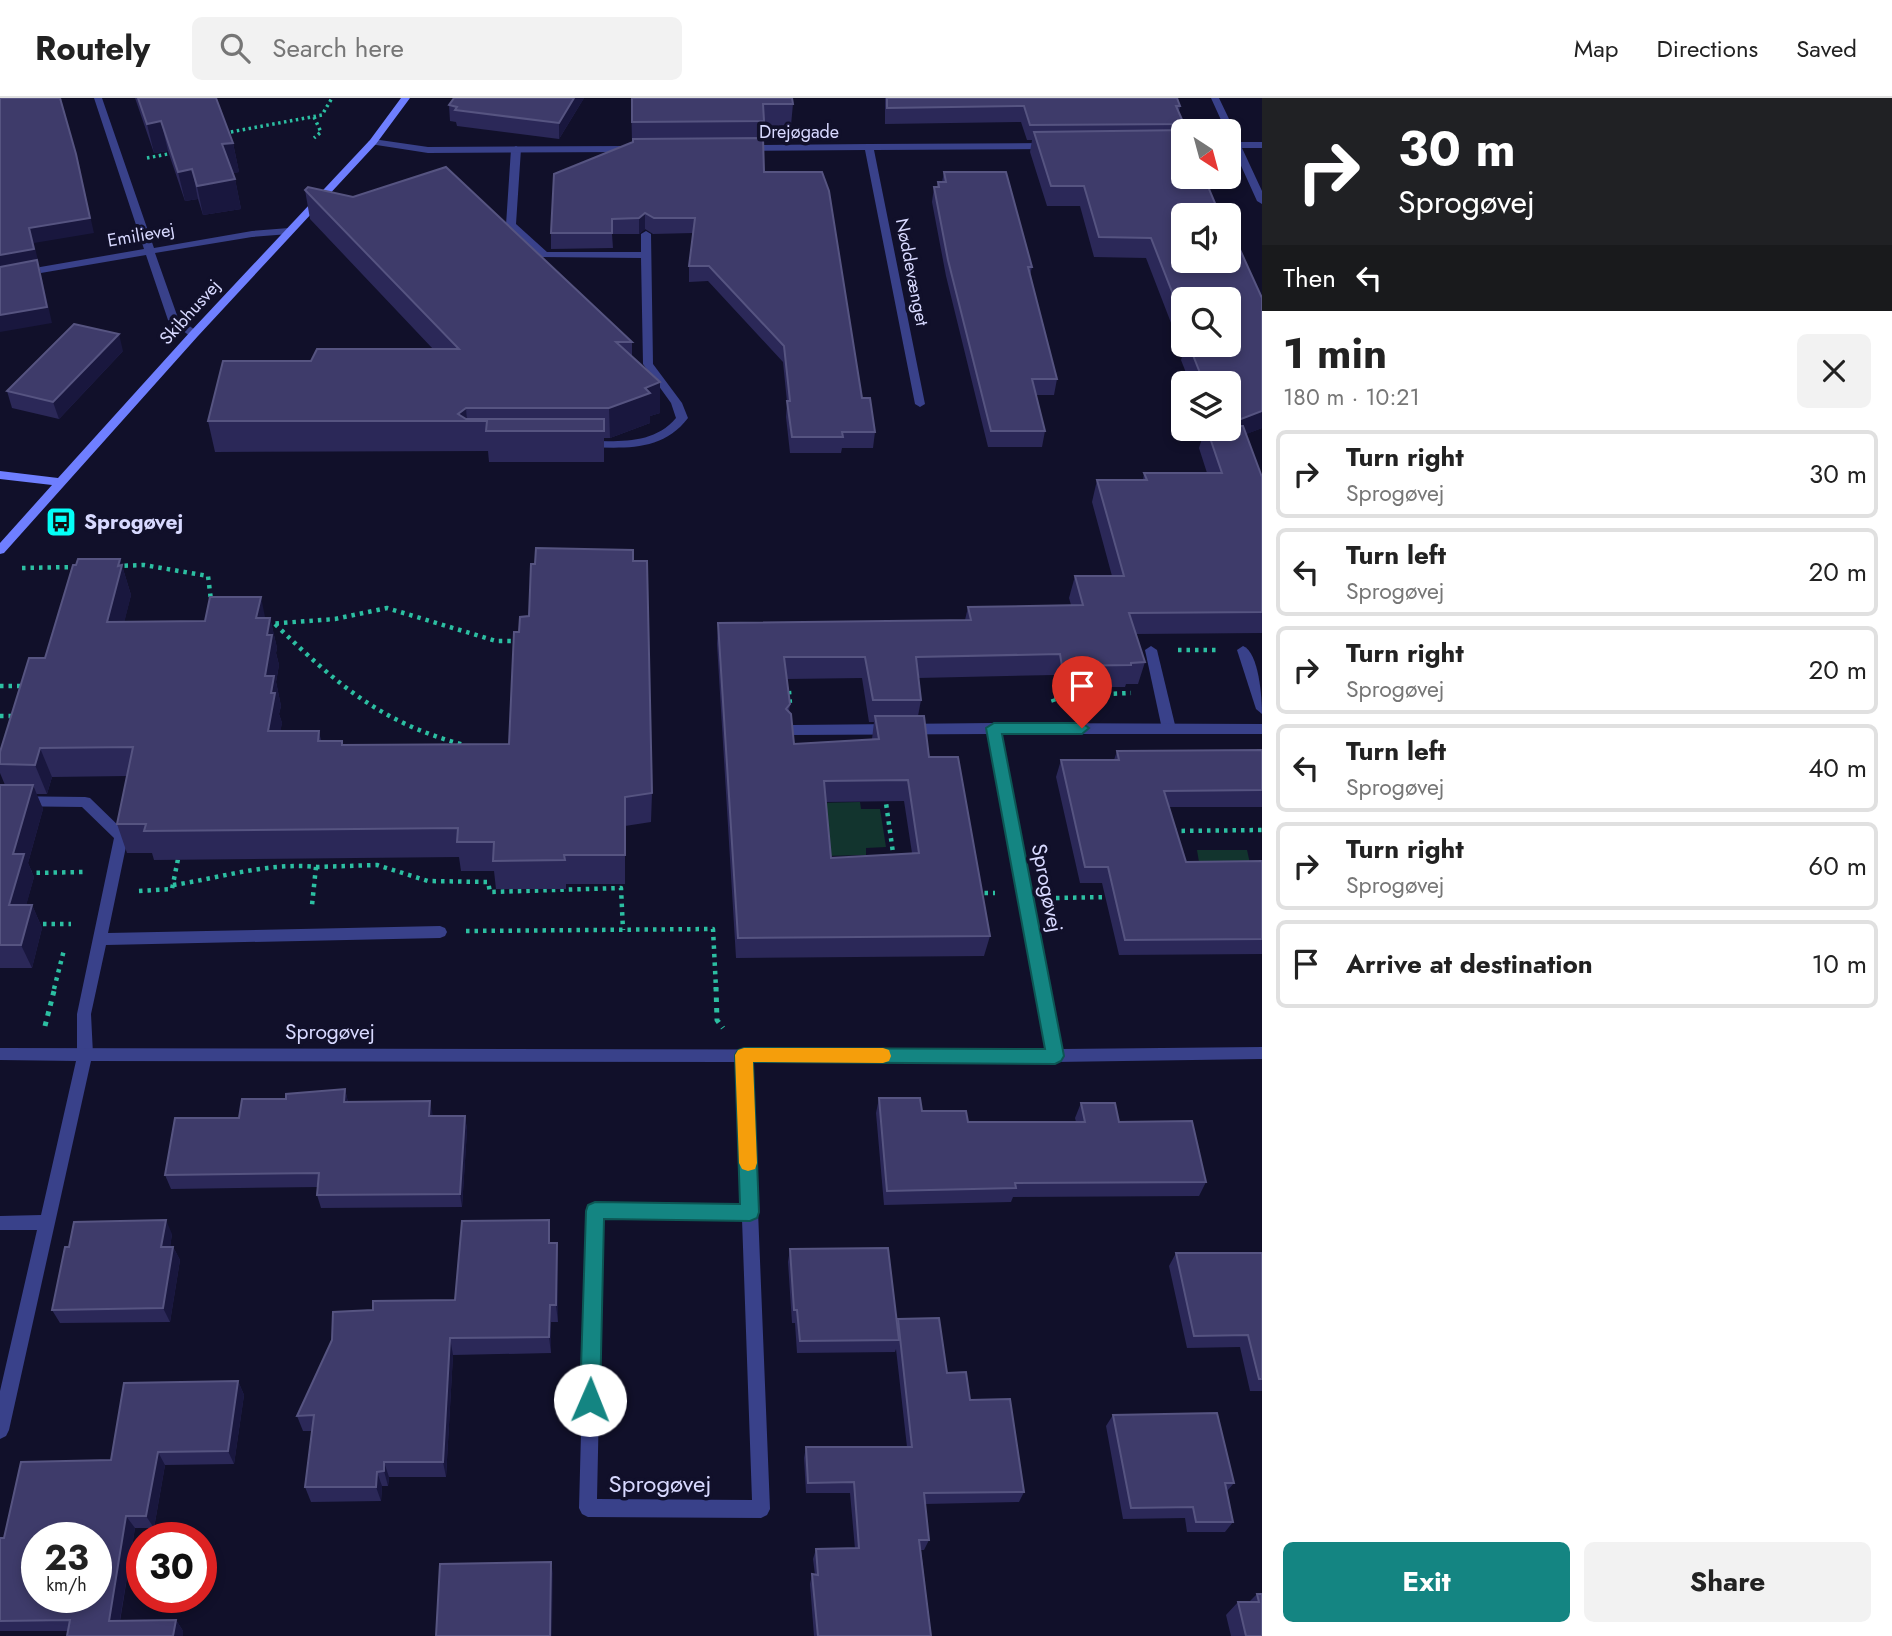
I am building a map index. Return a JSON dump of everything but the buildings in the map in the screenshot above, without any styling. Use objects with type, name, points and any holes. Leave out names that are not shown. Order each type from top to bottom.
[{"type":"street","points":[[98,98],[173,320],[194,334]]},
{"type":"street","name":"Skibhusvej","points":[[0,550],[289,230],[373,142],[406,98]]},
{"type":"street","points":[[1215,98],[1223,119]]},
{"type":"street","points":[[373,142],[428,150],[639,149]]},
{"type":"street","points":[[1241,145],[1262,145]]},
{"type":"street","name":"Drejøgade","points":[[732,148],[1060,146]]},
{"type":"street","name":"Nøddevænget","points":[[869,147],[920,404]]},
{"type":"street","points":[[516,149],[511,225],[544,256],[646,255]]},
{"type":"street","points":[[1241,160],[1262,201]]},
{"type":"street","name":"Emilievej","points":[[0,277],[289,230]]},
{"type":"street","points":[[578,444],[632,444],[655,441],[673,431],[682,418],[679,404],[657,381],[649,364],[646,234]]},
{"type":"street","points":[[0,475],[61,482]]},
{"type":"street","points":[[1151,650],[1169,729]]},
{"type":"street","points":[[1243,650],[1262,709]]},
{"type":"street","name":"Sprogøvej","points":[[994,728],[1055,1056]]},
{"type":"street","points":[[793,730],[1262,729]]},
{"type":"street","points":[[0,801],[85,802],[121,837],[84,1014],[85,1055],[0,1430]]},
{"type":"street","points":[[100,939],[440,932]]},
{"type":"street","name":"Sprogøvej","points":[[0,1054],[1055,1056],[1262,1053]]},
{"type":"street","name":"Sprogøvej","points":[[744,1055],[750,1212],[761,1509],[588,1508],[595,1211],[750,1212]]},
{"type":"street","points":[[0,1223],[47,1222]]},
{"type":"path","points":[[229,144],[225,133],[322,115],[332,98]]},
{"type":"path","points":[[314,117],[321,132],[314,138]]},
{"type":"path","points":[[120,162],[174,153]]},
{"type":"path","points":[[109,566],[144,565],[208,576],[212,608]]},
{"type":"path","points":[[10,567],[86,567]]},
{"type":"path","points":[[255,624],[334,619],[387,608],[496,641],[520,641]]},
{"type":"path","points":[[274,623],[340,687],[388,719],[419,734],[467,746]]},
{"type":"path","points":[[1151,650],[1243,650]]},
{"type":"path","points":[[0,686],[33,686]]},
{"type":"path","points":[[20,696],[23,686]]},
{"type":"path","points":[[789,691],[793,730]]},
{"type":"path","points":[[14,716],[17,706]]},
{"type":"path","points":[[0,716],[23,716]]},
{"type":"path","points":[[884,784],[895,866]]},
{"type":"path","points":[[1169,831],[1262,830]]},
{"type":"path","points":[[173,886],[180,848]]},
{"type":"path","points":[[109,894],[172,889],[173,886],[204,882],[257,867],[292,863],[316,867],[377,865],[428,881],[488,882],[490,892],[621,888],[622,930]]},
{"type":"path","points":[[309,934],[316,867]]},
{"type":"path","points":[[22,873],[83,872]]},
{"type":"path","points":[[974,893],[1024,892],[1045,898],[1121,897]]},
{"type":"path","points":[[43,924],[71,924]]},
{"type":"path","points":[[440,932],[713,929],[717,1020],[744,1055]]},
{"type":"green space","points":[[860,802],[861,809],[880,809],[886,847],[866,848],[866,855],[825,856],[818,803]]},
{"type":"green space","points":[[1197,850],[1247,850],[1251,868],[1200,868]]},
{"type":"slow traffic","points":[[748,1163],[744,1055],[883,1056]]},
{"type":"place","name":"Sprogøvej","points":[[61,522]]},
{"type":"route","points":[[590,1400],[595,1211],[750,1212],[744,1055],[1055,1056],[994,728],[1082,728]]}]
